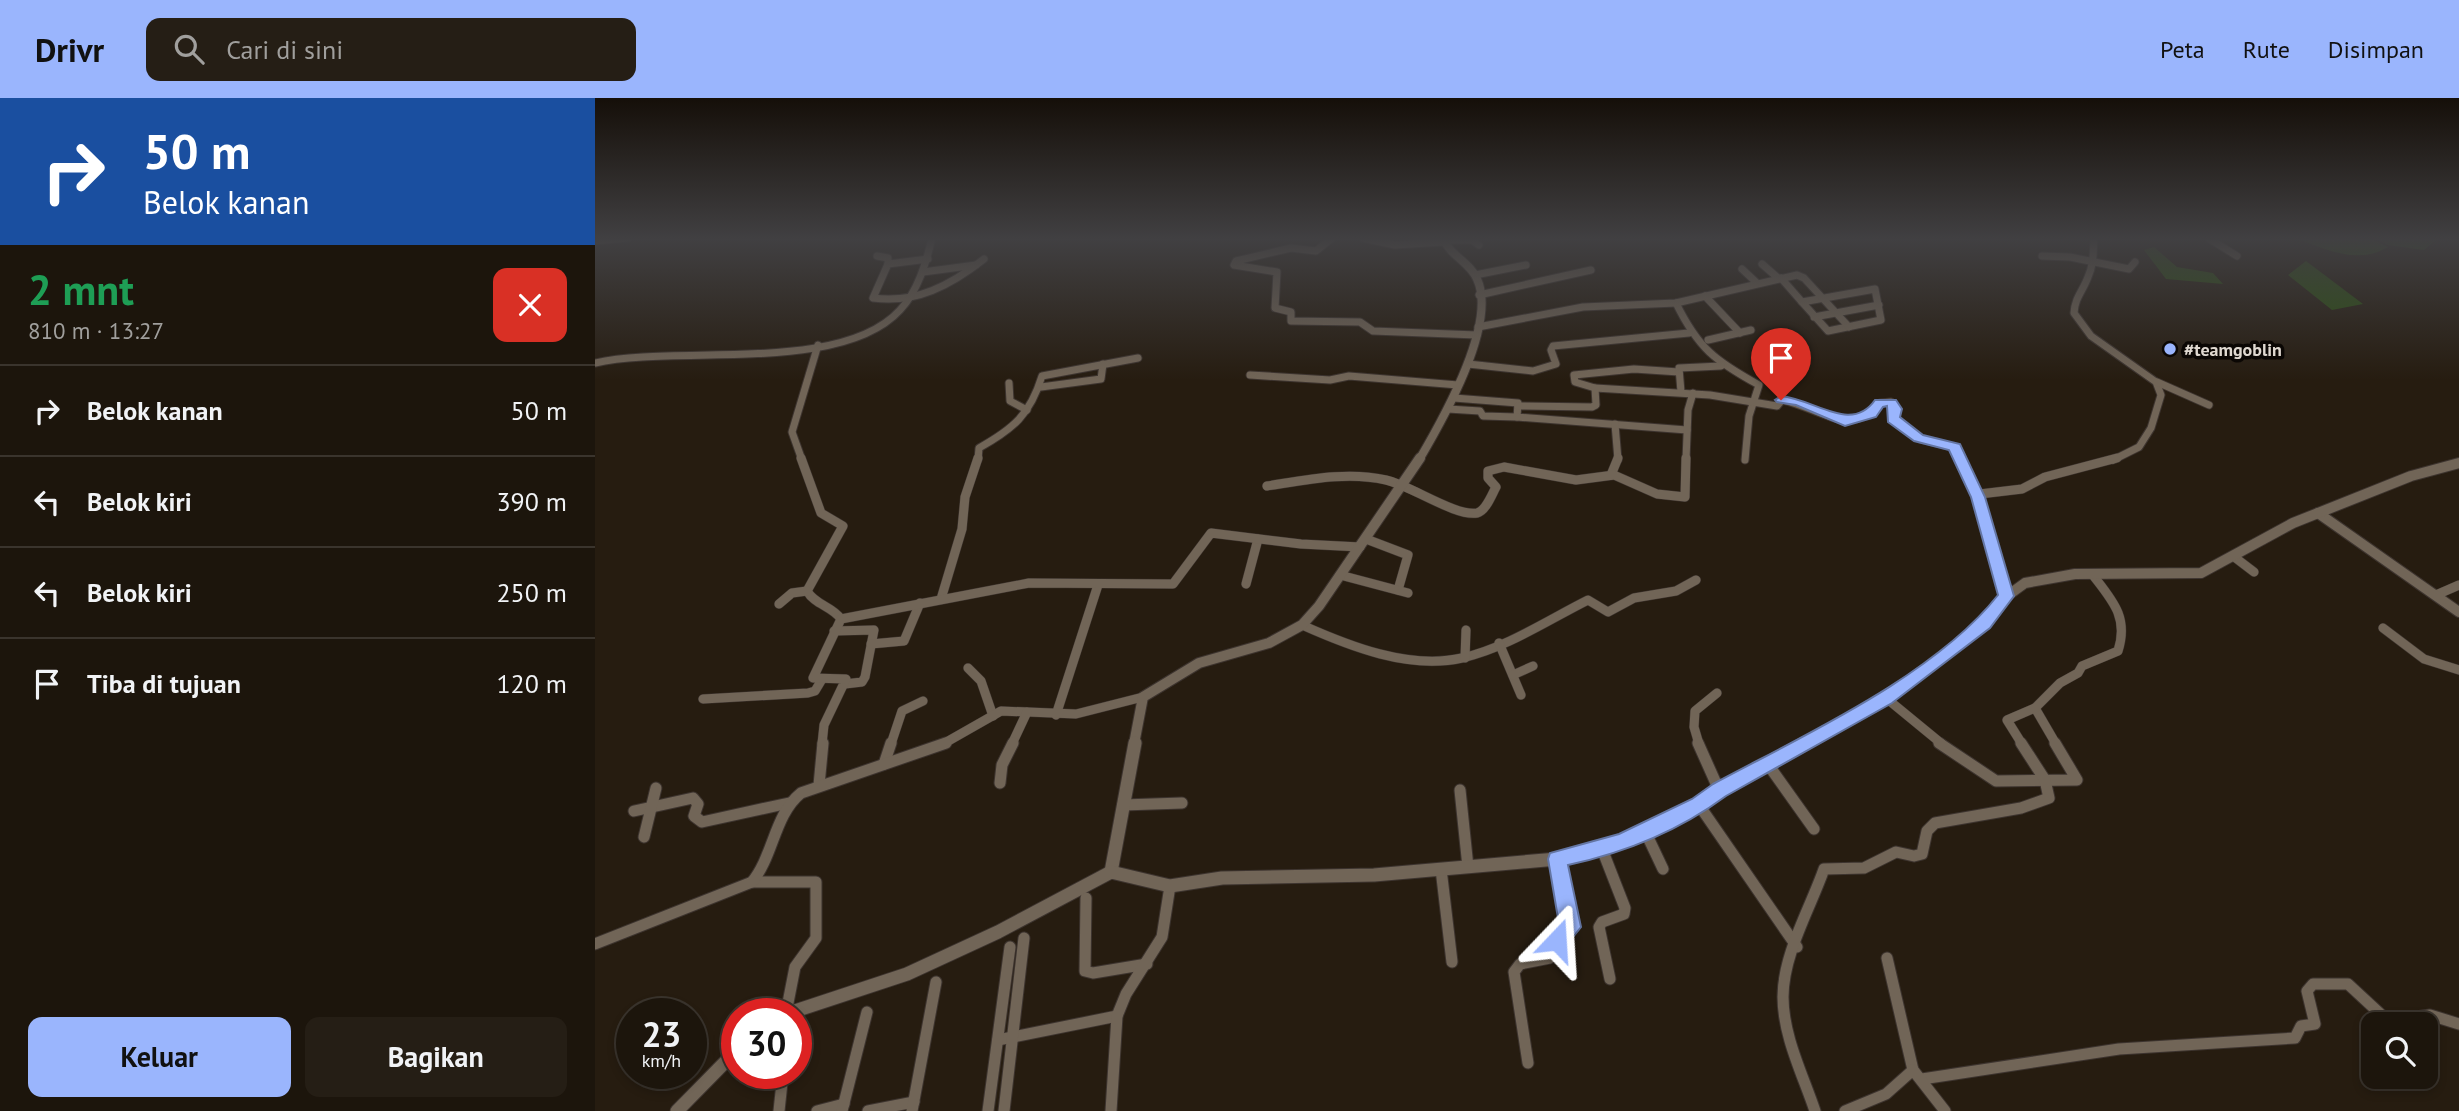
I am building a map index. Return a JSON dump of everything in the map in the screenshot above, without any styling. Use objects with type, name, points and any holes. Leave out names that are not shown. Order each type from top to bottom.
[{"type":"street","points":[[879,285],[873,298],[906,299],[944,285]]},
{"type":"street","points":[[595,363],[844,341],[885,322],[899,311],[915,285]]},
{"type":"street","points":[[1276,285],[1275,308],[1291,312],[1291,321],[1331,320],[1362,323],[1373,331],[1478,331],[1583,307],[1676,303],[1748,285]]},
{"type":"street","points":[[752,882],[767,867],[789,803],[794,796],[819,785],[954,741],[1001,711],[1056,715],[1100,709],[1143,697],[1206,659],[1281,638],[1302,625],[1363,543],[1454,398],[1478,331],[1477,285]]},
{"type":"street","points":[[1479,295],[1523,285]]},
{"type":"street","points":[[1785,285],[1800,302],[1828,331],[1881,320],[1875,289],[1800,302]]},
{"type":"street","points":[[1811,285],[1849,327]]},
{"type":"street","points":[[2084,285],[2074,303],[2080,325],[2091,336],[2156,382],[2209,405]]},
{"type":"street","points":[[1705,296],[1740,333]]},
{"type":"street","points":[[1676,303],[1689,333],[1721,366],[1759,385],[1752,402],[1745,460]]},
{"type":"street","points":[[1814,317],[1879,305]]},
{"type":"street","points":[[1709,340],[1751,330]]},
{"type":"street","points":[[1468,364],[1541,370],[1556,363],[1551,350],[1553,346],[1689,333]]},
{"type":"street","points":[[807,591],[843,527],[821,513],[792,432],[818,345]]},
{"type":"street","points":[[941,599],[962,529],[967,489],[977,467],[979,448],[1007,434],[1027,410],[1041,387],[1042,376],[1138,358]]},
{"type":"street","points":[[1041,387],[1074,380],[1101,379],[1103,364]]},
{"type":"street","points":[[1681,392],[1681,368],[1721,366]]},
{"type":"street","points":[[1074,380],[1075,369]]},
{"type":"street","points":[[1679,372],[1633,369],[1574,375],[1575,382],[1595,388],[1693,393],[1776,406],[1781,400],[1797,401],[1845,422],[1871,415],[1876,405],[1887,402],[1895,409],[1893,419],[1919,438],[1956,448],[1978,497],[2007,596]]},
{"type":"street","points":[[1250,374],[1330,380],[1349,376],[1458,385]]},
{"type":"street","points":[[1978,497],[1986,491],[2022,489],[2045,477],[2111,461],[2139,447],[2158,409],[2161,395],[2156,382]]},
{"type":"street","points":[[1009,383],[1010,401],[1027,410]]},
{"type":"street","points":[[1518,406],[1594,407],[1595,388]]},
{"type":"street","points":[[1267,486],[1359,476],[1402,484],[1477,513],[1483,510],[1496,487],[1487,474],[1493,468],[1573,479],[1611,475],[1657,494],[1687,496],[1688,410],[1693,393]]},
{"type":"street","points":[[1454,398],[1516,402],[1517,417]]},
{"type":"street","points":[[1559,420],[1563,406]]},
{"type":"street","points":[[1448,409],[1480,411],[1483,416],[1688,430]]},
{"type":"street","points":[[1611,475],[1618,461],[1615,424]]},
{"type":"street","points":[[812,1005],[907,974],[998,932],[1111,872],[1170,886],[1221,878],[1374,875],[1441,870],[1557,859],[1602,849],[1699,805],[1767,763],[1886,698],[1984,624],[2014,589],[2038,580],[2092,574],[2192,575],[2213,568],[2269,535],[2318,513],[2411,476],[2459,463]]},
{"type":"street","points":[[2318,513],[2459,612]]},
{"type":"street","points":[[841,619],[1029,583],[1173,584],[1209,533],[1258,539],[1363,543],[1408,555],[1398,590]]},
{"type":"street","points":[[1246,584],[1258,539]]},
{"type":"street","points":[[2233,556],[2254,572]]},
{"type":"street","points":[[1815,1111],[1784,1008],[1786,975],[1824,869],[1864,868],[1896,852],[1915,856],[1921,854],[1927,831],[1935,823],[2031,806],[2050,796],[2045,780],[2007,721],[2035,708],[2048,691],[2068,676],[2078,673],[2082,666],[2102,660],[2118,651],[2125,633],[2125,618],[2092,574]]},
{"type":"street","points":[[1340,575],[1408,593]]},
{"type":"street","points":[[1302,625],[1323,631],[1349,646],[1379,653],[1416,659],[1465,658],[1588,600],[1608,612],[1634,598],[1675,591],[1696,580]]},
{"type":"street","points":[[1056,715],[1098,585]]},
{"type":"street","points":[[2436,596],[2459,585]]},
{"type":"street","points":[[779,604],[792,593],[807,591]]},
{"type":"street","points":[[807,591],[813,601],[834,609],[841,619]]},
{"type":"street","points":[[871,644],[904,641],[920,603]]},
{"type":"street","points":[[819,785],[824,725],[846,679],[821,681],[814,680],[813,675],[841,619]]},
{"type":"street","points":[[2383,628],[2424,659],[2459,670]]},
{"type":"street","points":[[835,631],[874,630],[862,682],[845,684]]},
{"type":"street","points":[[1465,658],[1466,630]]},
{"type":"street","points":[[1499,643],[1521,695]]},
{"type":"street","points":[[1513,675],[1533,666]]},
{"type":"street","points":[[968,668],[981,681],[993,716]]},
{"type":"street","points":[[703,699],[809,693],[815,691],[821,681]]},
{"type":"street","points":[[1717,694],[1694,712],[1692,723],[1720,790]]},
{"type":"street","points":[[1111,872],[1143,697]]},
{"type":"street","points":[[1886,698],[1929,736],[1996,780],[2077,777],[2035,708]]},
{"type":"street","points":[[884,764],[902,711],[923,701]]},
{"type":"street","points":[[1000,783],[1002,765],[1027,712]]},
{"type":"street","points":[[1767,763],[1814,828]]},
{"type":"street","points":[[645,837],[656,788]]},
{"type":"street","points":[[1460,790],[1468,867]]},
{"type":"street","points":[[634,811],[693,798],[698,804],[694,816],[702,822],[789,803]]},
{"type":"street","points":[[1123,805],[1182,803]]},
{"type":"street","points":[[1699,805],[1797,947]]},
{"type":"street","points":[[1645,831],[1663,869]]},
{"type":"street","points":[[1602,849],[1625,912],[1602,922],[1599,927],[1610,979]]},
{"type":"street","points":[[1528,1063],[1514,972],[1520,964],[1550,958],[1560,935],[1570,929],[1557,859]]},
{"type":"street","points":[[1441,870],[1452,962]]},
{"type":"street","points":[[595,944],[752,882],[815,881],[816,933],[813,944],[797,962],[792,974],[789,998]]},
{"type":"street","points":[[1111,1111],[1117,1016],[1126,994],[1162,936],[1170,886]]},
{"type":"street","points":[[1086,898],[1085,971],[1147,964]]},
{"type":"street","points":[[1004,1111],[1024,938]]},
{"type":"street","points":[[988,1111],[1010,947]]},
{"type":"street","points":[[1887,958],[1917,1074],[1945,1111]]},
{"type":"street","points":[[868,1111],[913,1106],[936,982]]},
{"type":"street","points":[[1846,1111],[1886,1094],[1917,1074],[2119,1049],[2295,1038],[2301,1026],[2315,1024],[2307,991],[2308,986],[2313,984],[2349,984],[2375,1012],[2388,1021],[2430,1015],[2459,1024]]},
{"type":"street","points":[[817,1111],[843,1108],[867,1012]]},
{"type":"street","points":[[998,1040],[1117,1016]]},
{"type":"street","points":[[677,1111],[721,1066]]},
{"type":"street","points":[[779,1111],[781,1089]]},
{"type":"green space","points":[[2301,285],[2338,285],[2363,304],[2332,310]]},
{"type":"place","name":"#teamgoblin","points":[[2170,349]]},
{"type":"route","points":[[1557,940],[1570,929],[1557,859],[1602,849],[1626,840],[1699,805],[1720,790],[1886,698],[1921,675],[1984,624],[2007,596],[1978,497],[1955,447],[1919,438],[1893,419],[1891,415],[1895,409],[1891,402],[1879,403],[1871,415],[1845,422],[1798,401],[1781,400]]}]
